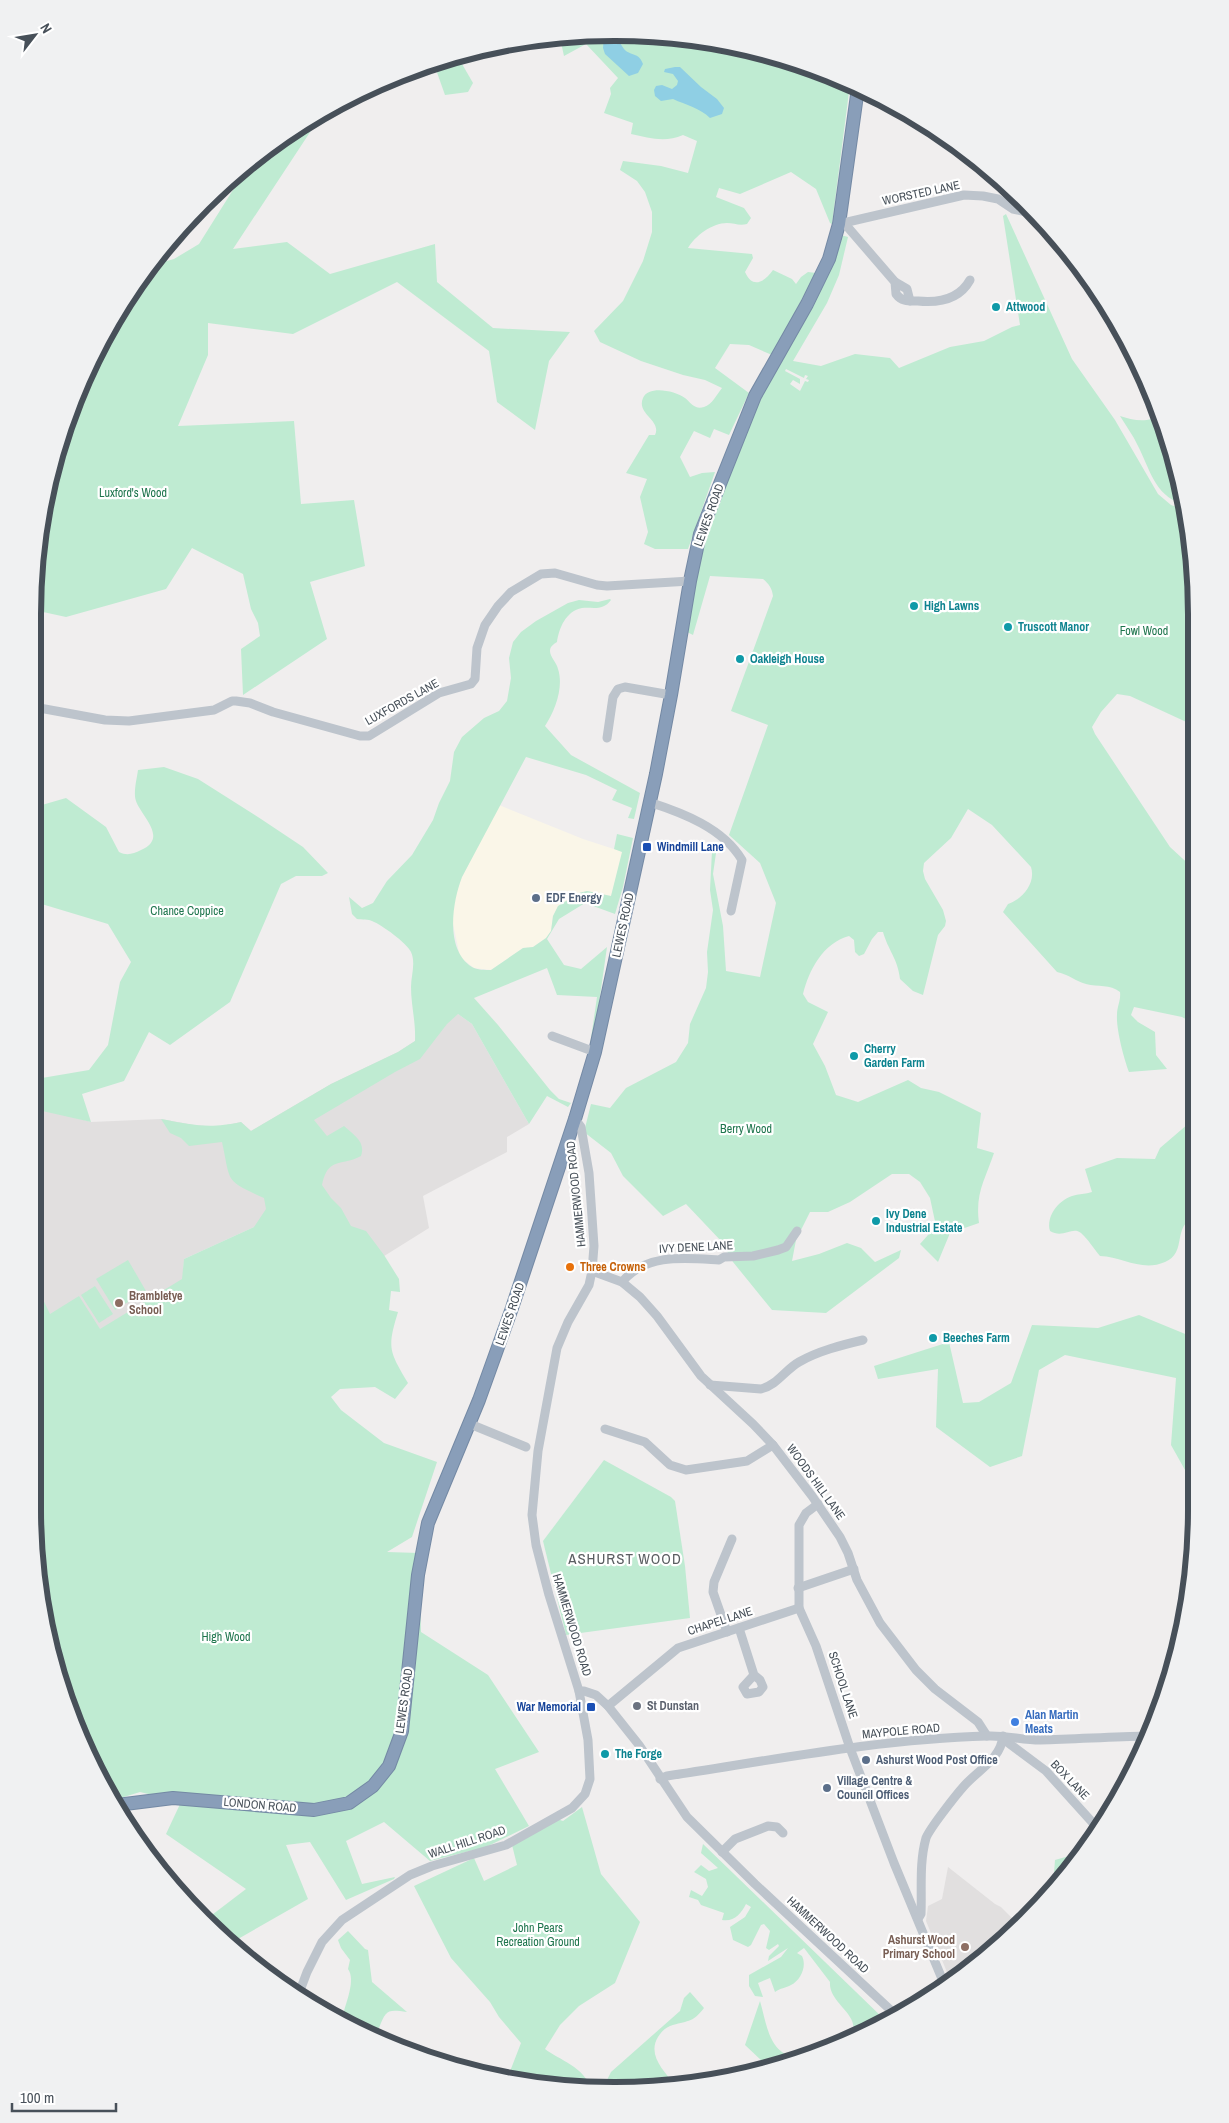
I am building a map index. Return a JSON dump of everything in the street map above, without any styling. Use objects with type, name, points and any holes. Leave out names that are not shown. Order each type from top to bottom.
[{"type":"highway","name":"LEWES ROAD","points":[[389,1766],[402,1731],[418,1575],[428,1523],[470,1424],[512,1308],[575,1120],[595,1052],[671,696],[690,581],[700,534],[755,396],[816,286],[829,259],[842,224],[857,95]]},
{"type":"highway","name":"LONDON ROAD","points":[[124,1804],[173,1798],[314,1810],[349,1803],[373,1786],[389,1766]]},
{"type":"street","name":"WORSTED LANE","points":[[842,224],[904,208],[964,196],[983,196],[998,199],[1013,209],[1022,211]]},
{"type":"street","points":[[842,224],[895,282],[896,294],[904,301],[933,303],[952,297],[964,290],[970,280]]},
{"type":"street","name":"LUXFORDS LANE","points":[[41,707],[105,720],[129,721],[214,710],[232,701],[236,701],[250,703],[273,712],[360,736],[369,736],[438,693],[471,684],[475,679],[476,648],[489,618],[511,592],[542,574],[555,573],[607,586],[690,581]]},
{"type":"street","points":[[607,738],[614,697],[618,689],[625,687],[671,696]]},
{"type":"street","points":[[649,802],[684,813],[715,833],[739,854],[742,860],[731,911]]},
{"type":"street","points":[[552,1036],[595,1052]]},
{"type":"street","name":"HAMMERWOOD ROAD","points":[[575,1120],[581,1126],[588,1173],[594,1246],[592,1271],[589,1285],[568,1322],[557,1348],[540,1442],[532,1514],[536,1545],[549,1596],[578,1691],[584,1690],[596,1695],[608,1706],[636,1740],[687,1817],[891,2010]]},
{"type":"street","name":"IVY DENE LANE","points":[[622,1282],[629,1274],[665,1258],[719,1260],[724,1257],[753,1256],[778,1250],[786,1247],[797,1231]]},
{"type":"street","name":"WOODS HILL LANE","points":[[592,1271],[622,1282],[640,1297],[657,1316],[686,1358],[710,1385],[773,1445],[818,1504],[840,1537],[878,1619],[916,1670],[935,1689],[978,1722],[987,1736]]},
{"type":"street","points":[[710,1385],[769,1387],[798,1362],[837,1347],[862,1340]]},
{"type":"street","points":[[470,1424],[526,1448],[537,1463]]},
{"type":"street","points":[[605,1429],[645,1442],[670,1465],[686,1470],[747,1460],[773,1445]]},
{"type":"street","points":[[526,1448],[540,1442]]},
{"type":"street","name":"SCHOOL LANE","points":[[818,1504],[806,1514],[799,1526],[799,1608],[816,1646],[850,1748],[894,1863],[943,1978]]},
{"type":"street","points":[[727,1632],[713,1592],[714,1582],[732,1539]]},
{"type":"street","points":[[798,1588],[854,1569]]},
{"type":"street","name":"CHAPEL LANE","points":[[608,1706],[678,1648],[799,1608]]},
{"type":"street","points":[[739,1628],[754,1675]]},
{"type":"street","name":"WALL HILL ROAD","points":[[301,1988],[322,1942],[342,1920],[387,1889],[410,1875],[432,1866],[506,1845],[572,1808],[580,1801],[590,1780],[591,1771],[588,1740],[578,1691]]},
{"type":"street","name":"MAYPOLE ROAD","points":[[660,1778],[758,1760],[797,1757],[850,1748],[987,1736],[1037,1740],[1140,1736]]},
{"type":"street","points":[[918,1920],[921,1914],[921,1870],[927,1837],[964,1785],[994,1758],[1003,1737]]},
{"type":"street","name":"BOX LANE","points":[[1003,1737],[1046,1771],[1092,1822]]},
{"type":"street","points":[[722,1852],[735,1839],[768,1826],[776,1827],[783,1832]]},
{"type":"shaded area","points":[[499,805],[583,839],[623,852],[611,896],[587,891],[579,893],[558,906],[553,916],[551,931],[546,938],[533,947],[523,948],[491,970],[474,968],[460,957],[452,919],[455,896],[462,877]]},
{"type":"shaded area","name":"Brambletye School","points":[[458,1014],[472,1024],[529,1124],[507,1137],[507,1152],[423,1196],[429,1228],[373,1263],[254,1227],[184,1259],[183,1279],[43,1552],[41,1108],[91,1122],[161,1119],[217,1127],[241,1122],[251,1131],[331,1084],[398,1052],[415,1041],[416,1024]]},
{"type":"shaded area","name":"Ashurst Wood Primary School","points":[[948,1867],[1001,1907],[1014,1920],[948,1974],[926,1921],[928,1906],[942,1899]]},
{"type":"green space","points":[[577,42],[652,42],[689,46],[763,61],[799,72],[849,92],[832,224],[816,189],[791,172],[740,194],[719,188],[716,197],[744,208],[751,218],[747,224],[727,223],[716,225],[699,235],[688,248],[752,254],[753,258],[745,272],[748,278],[755,282],[763,280],[773,270],[792,279],[796,284],[808,272],[816,273],[772,355],[749,345],[730,344],[715,368],[749,393],[729,435],[714,429],[710,438],[694,431],[680,457],[690,477],[702,473],[715,472],[688,549],[655,549],[644,544],[648,532],[640,497],[647,479],[626,473],[649,435],[655,435],[655,425],[642,404],[646,394],[656,390],[669,391],[681,395],[693,406],[701,408],[707,406],[722,388],[705,380],[641,361],[600,342],[594,331],[623,301],[643,261],[652,232],[652,212],[645,192],[637,181],[620,170],[623,161],[661,166],[688,173],[697,141],[683,135],[663,139],[631,134],[633,123],[604,113],[611,94],[610,88],[618,78],[586,44],[564,56],[561,44]]},
{"type":"green space","points":[[461,62],[473,83],[468,92],[445,95],[436,70]]},
{"type":"green space","name":"Luxford's Wood","points":[[313,127],[233,249],[287,242],[330,274],[435,244],[437,282],[493,328],[570,332],[549,361],[535,430],[497,402],[489,351],[397,282],[293,334],[208,323],[208,355],[178,426],[294,421],[301,504],[354,500],[365,566],[310,582],[327,639],[243,695],[241,649],[260,636],[258,623],[251,609],[243,574],[192,548],[166,589],[66,617],[41,612],[42,577],[52,503],[72,430],[85,395],[100,361],[118,328],[160,266],[163,262],[174,259],[199,244],[236,185],[266,160]]},
{"type":"green space","points":[[1006,214],[1072,359],[1115,420],[1158,494],[1171,505],[1178,507],[1187,577],[1188,723],[1130,696],[1117,694],[1101,712],[1092,727],[1170,847],[1188,864],[1188,1020],[1182,1017],[1134,1007],[1131,1015],[1138,1022],[1155,1032],[1156,1055],[1167,1069],[1129,1072],[1117,1021],[1120,992],[1108,987],[1086,984],[1057,972],[1003,912],[1008,904],[1014,902],[1027,890],[1032,879],[1031,867],[992,825],[968,809],[951,838],[924,863],[925,879],[943,910],[946,921],[945,926],[938,935],[923,995],[913,991],[900,979],[897,966],[883,932],[878,932],[864,954],[859,956],[855,952],[854,940],[849,936],[832,945],[813,967],[803,994],[808,1002],[828,1012],[813,1044],[825,1066],[836,1095],[858,1102],[908,1080],[921,1088],[939,1092],[981,1113],[977,1148],[994,1153],[984,1179],[978,1203],[979,1223],[950,1233],[938,1262],[920,1244],[936,1226],[930,1198],[920,1182],[909,1174],[892,1174],[850,1202],[828,1212],[810,1212],[796,1240],[792,1261],[819,1254],[847,1243],[861,1248],[875,1262],[901,1250],[899,1258],[826,1313],[772,1310],[733,1262],[722,1242],[686,1204],[663,1216],[623,1176],[611,1153],[584,1132],[591,1104],[610,1108],[626,1088],[676,1062],[688,1043],[690,1024],[706,988],[708,972],[707,952],[713,910],[710,890],[712,851],[716,853],[713,874],[723,926],[726,971],[760,977],[776,903],[760,863],[729,835],[768,725],[731,711],[773,593],[770,586],[763,579],[710,576],[693,635],[687,632],[704,544],[721,494],[752,418],[841,235],[848,237],[839,275],[827,303],[793,361],[821,366],[855,354],[890,358],[899,368],[950,347],[984,341],[1020,325],[1003,216]],"holes":[[[786,369],[804,378],[805,375],[808,376],[806,379],[809,380],[808,382],[805,381],[800,391],[790,384],[793,380],[800,384],[800,379],[785,371]]]},
{"type":"green space","points":[[1120,416],[1135,420],[1153,418],[1157,430],[1177,501],[1165,494],[1154,480],[1136,442]]},
{"type":"green space","name":"High Wood","points":[[579,600],[598,602],[611,600],[605,606],[582,608],[568,616],[564,621],[557,642],[551,646],[551,656],[558,669],[560,683],[558,699],[545,726],[571,755],[640,793],[634,819],[628,818],[632,808],[612,800],[617,790],[586,775],[526,757],[462,877],[458,888],[453,925],[454,938],[463,959],[474,968],[491,970],[523,948],[533,947],[546,938],[551,931],[553,916],[558,906],[579,893],[587,891],[611,896],[622,852],[614,849],[617,834],[633,838],[623,887],[615,914],[585,903],[559,919],[547,939],[564,965],[581,969],[607,947],[593,1045],[590,1045],[597,997],[557,995],[547,968],[474,998],[550,1090],[559,1099],[571,1103],[568,1107],[547,1096],[529,1124],[472,1024],[458,1014],[447,1024],[420,1059],[314,1120],[327,1136],[344,1126],[355,1136],[362,1147],[361,1156],[332,1166],[328,1170],[322,1185],[341,1208],[351,1226],[366,1231],[399,1279],[400,1292],[391,1291],[389,1310],[398,1312],[391,1342],[394,1356],[408,1383],[395,1399],[375,1387],[340,1389],[331,1397],[341,1410],[384,1443],[437,1462],[412,1537],[387,1552],[419,1553],[421,1632],[488,1675],[539,1752],[495,1769],[529,1826],[486,1847],[430,1861],[384,1822],[346,1841],[362,1884],[395,1877],[346,1900],[310,1842],[286,1845],[308,1899],[237,1939],[211,1916],[246,1889],[166,1834],[181,1802],[140,1792],[120,1798],[100,1762],[85,1728],[61,1657],[52,1620],[42,1546],[41,1295],[50,1314],[79,1296],[100,1329],[182,1279],[184,1259],[254,1227],[266,1209],[264,1198],[231,1179],[222,1142],[189,1146],[181,1138],[170,1133],[161,1119],[201,1125],[241,1122],[251,1131],[331,1084],[398,1052],[415,1041],[411,987],[413,961],[411,952],[400,939],[382,926],[371,920],[357,919],[352,914],[349,897],[362,908],[373,903],[387,881],[412,855],[433,820],[450,781],[454,752],[462,737],[484,718],[499,711],[507,701],[511,678],[509,658],[513,642],[521,632],[568,603]]},
{"type":"green space","name":"Chance Coppice","points":[[164,767],[198,779],[303,847],[328,873],[322,876],[296,876],[281,884],[230,1002],[170,1045],[149,1032],[124,1081],[82,1094],[91,1122],[41,1111],[41,1078],[89,1070],[108,1045],[120,982],[131,962],[108,924],[41,904],[41,805],[66,798],[106,827],[119,852],[125,854],[133,853],[149,845],[153,839],[151,827],[135,798],[138,770]]},
{"type":"green space","points":[[1188,1124],[1188,1221],[1183,1227],[1176,1252],[1172,1258],[1157,1265],[1140,1265],[1100,1256],[1078,1231],[1059,1234],[1050,1231],[1049,1225],[1054,1210],[1062,1201],[1072,1196],[1092,1192],[1085,1169],[1117,1158],[1155,1159],[1160,1148]]},
{"type":"green space","points":[[128,1260],[146,1291],[115,1310],[96,1279]]},
{"type":"green space","points":[[95,1286],[113,1314],[99,1323],[81,1295]]},
{"type":"green space","points":[[1139,1315],[1188,1335],[1188,1475],[1171,1445],[1176,1378],[1065,1355],[1039,1370],[1022,1456],[990,1467],[936,1427],[938,1369],[878,1379],[874,1366],[949,1342],[963,1403],[979,1402],[1011,1383],[1032,1325],[1098,1328]]},
{"type":"green space","points":[[604,1460],[675,1501],[685,1566],[690,1618],[566,1635],[543,1541]]},
{"type":"green space","name":"John Pears Recreation Ground","points":[[582,1807],[601,1874],[640,1922],[615,1983],[579,2006],[560,2025],[545,2049],[578,2070],[587,2081],[510,2072],[521,2043],[499,2017],[490,2002],[451,1958],[414,1886],[474,1858],[484,1881],[517,1865],[512,1845],[557,1819],[563,1821]]},
{"type":"green space","points":[[703,1844],[881,2016],[853,2030],[850,2016],[834,1997],[830,1982],[804,1948],[797,1953],[802,1956],[804,1964],[802,1972],[795,1983],[775,1992],[770,1978],[758,1983],[763,1997],[755,1996],[749,1986],[749,1975],[781,1957],[788,1948],[768,1961],[769,1956],[779,1946],[778,1944],[769,1950],[766,1948],[770,1931],[764,1924],[761,1925],[751,1945],[748,1947],[733,1940],[730,1927],[745,1917],[751,1907],[746,1904],[737,1916],[730,1920],[722,1920],[724,1913],[701,1905],[698,1900],[689,1897],[691,1890],[702,1896],[708,1887],[706,1879],[694,1872],[701,1865],[709,1871],[718,1868],[701,1853]]},
{"type":"green space","points":[[1070,1856],[1054,1873],[1055,1860]]},
{"type":"green space","points":[[348,1931],[368,1950],[372,1982],[407,2012],[388,2012],[379,2028],[376,2029],[343,2013],[351,1985],[348,1969],[350,1960],[341,1948],[338,1940]]},
{"type":"green space","points":[[690,1992],[704,2008],[696,2017],[670,2026],[659,2035],[654,2050],[658,2062],[670,2079],[606,2082],[611,2072],[680,2011],[684,1998]]},
{"type":"green space","points":[[760,2001],[772,2040],[787,2055],[763,2062],[745,2045]]},
{"type":"water","points":[[604,41],[619,41],[626,51],[637,56],[643,64],[638,73],[629,76],[605,54]]},
{"type":"water","points":[[680,67],[717,99],[724,108],[722,114],[710,118],[697,109],[673,99],[661,101],[655,96],[654,90],[656,86],[662,85],[672,89],[677,85],[678,81],[673,74],[664,72],[665,69]]},
{"type":"place","name":"Attwood","points":[[996,307]]},
{"type":"place","name":"High Lawns","points":[[914,606]]},
{"type":"place","name":"Truscott Manor","points":[[1008,627]]},
{"type":"place","name":"Oakleigh House","points":[[740,659]]},
{"type":"place","name":"Windmill Lane","points":[[647,847]]},
{"type":"place","name":"EDF Energy","points":[[536,898]]},
{"type":"place","name":"Cherry Garden Farm","points":[[854,1056]]},
{"type":"place","name":"Ivy Dene Industrial Estate","points":[[876,1221]]},
{"type":"place","name":"Three Crowns","points":[[570,1267]]},
{"type":"place","name":"Brambletye School","points":[[119,1303]]},
{"type":"place","name":"Beeches Farm","points":[[933,1338]]},
{"type":"place","name":"St Dunstan","points":[[637,1706]]},
{"type":"place","name":"War Memorial","points":[[591,1707]]},
{"type":"place","name":"Alan Martin Meats","points":[[1015,1722]]},
{"type":"place","name":"The Forge","points":[[605,1754]]},
{"type":"place","name":"Ashurst Wood Post Office","points":[[866,1760]]},
{"type":"place","name":"Village Centre & Council Offices","points":[[827,1788]]},
{"type":"place","name":"Ashurst Wood Primary School","points":[[965,1947]]},
{"type":"district","name":"ASHURST WOOD","points":[[625,1559]]},
{"type":"park label","name":"Fowl Wood","points":[[1144,631]]},
{"type":"park label","name":"Berry Wood","points":[[746,1129]]}]
